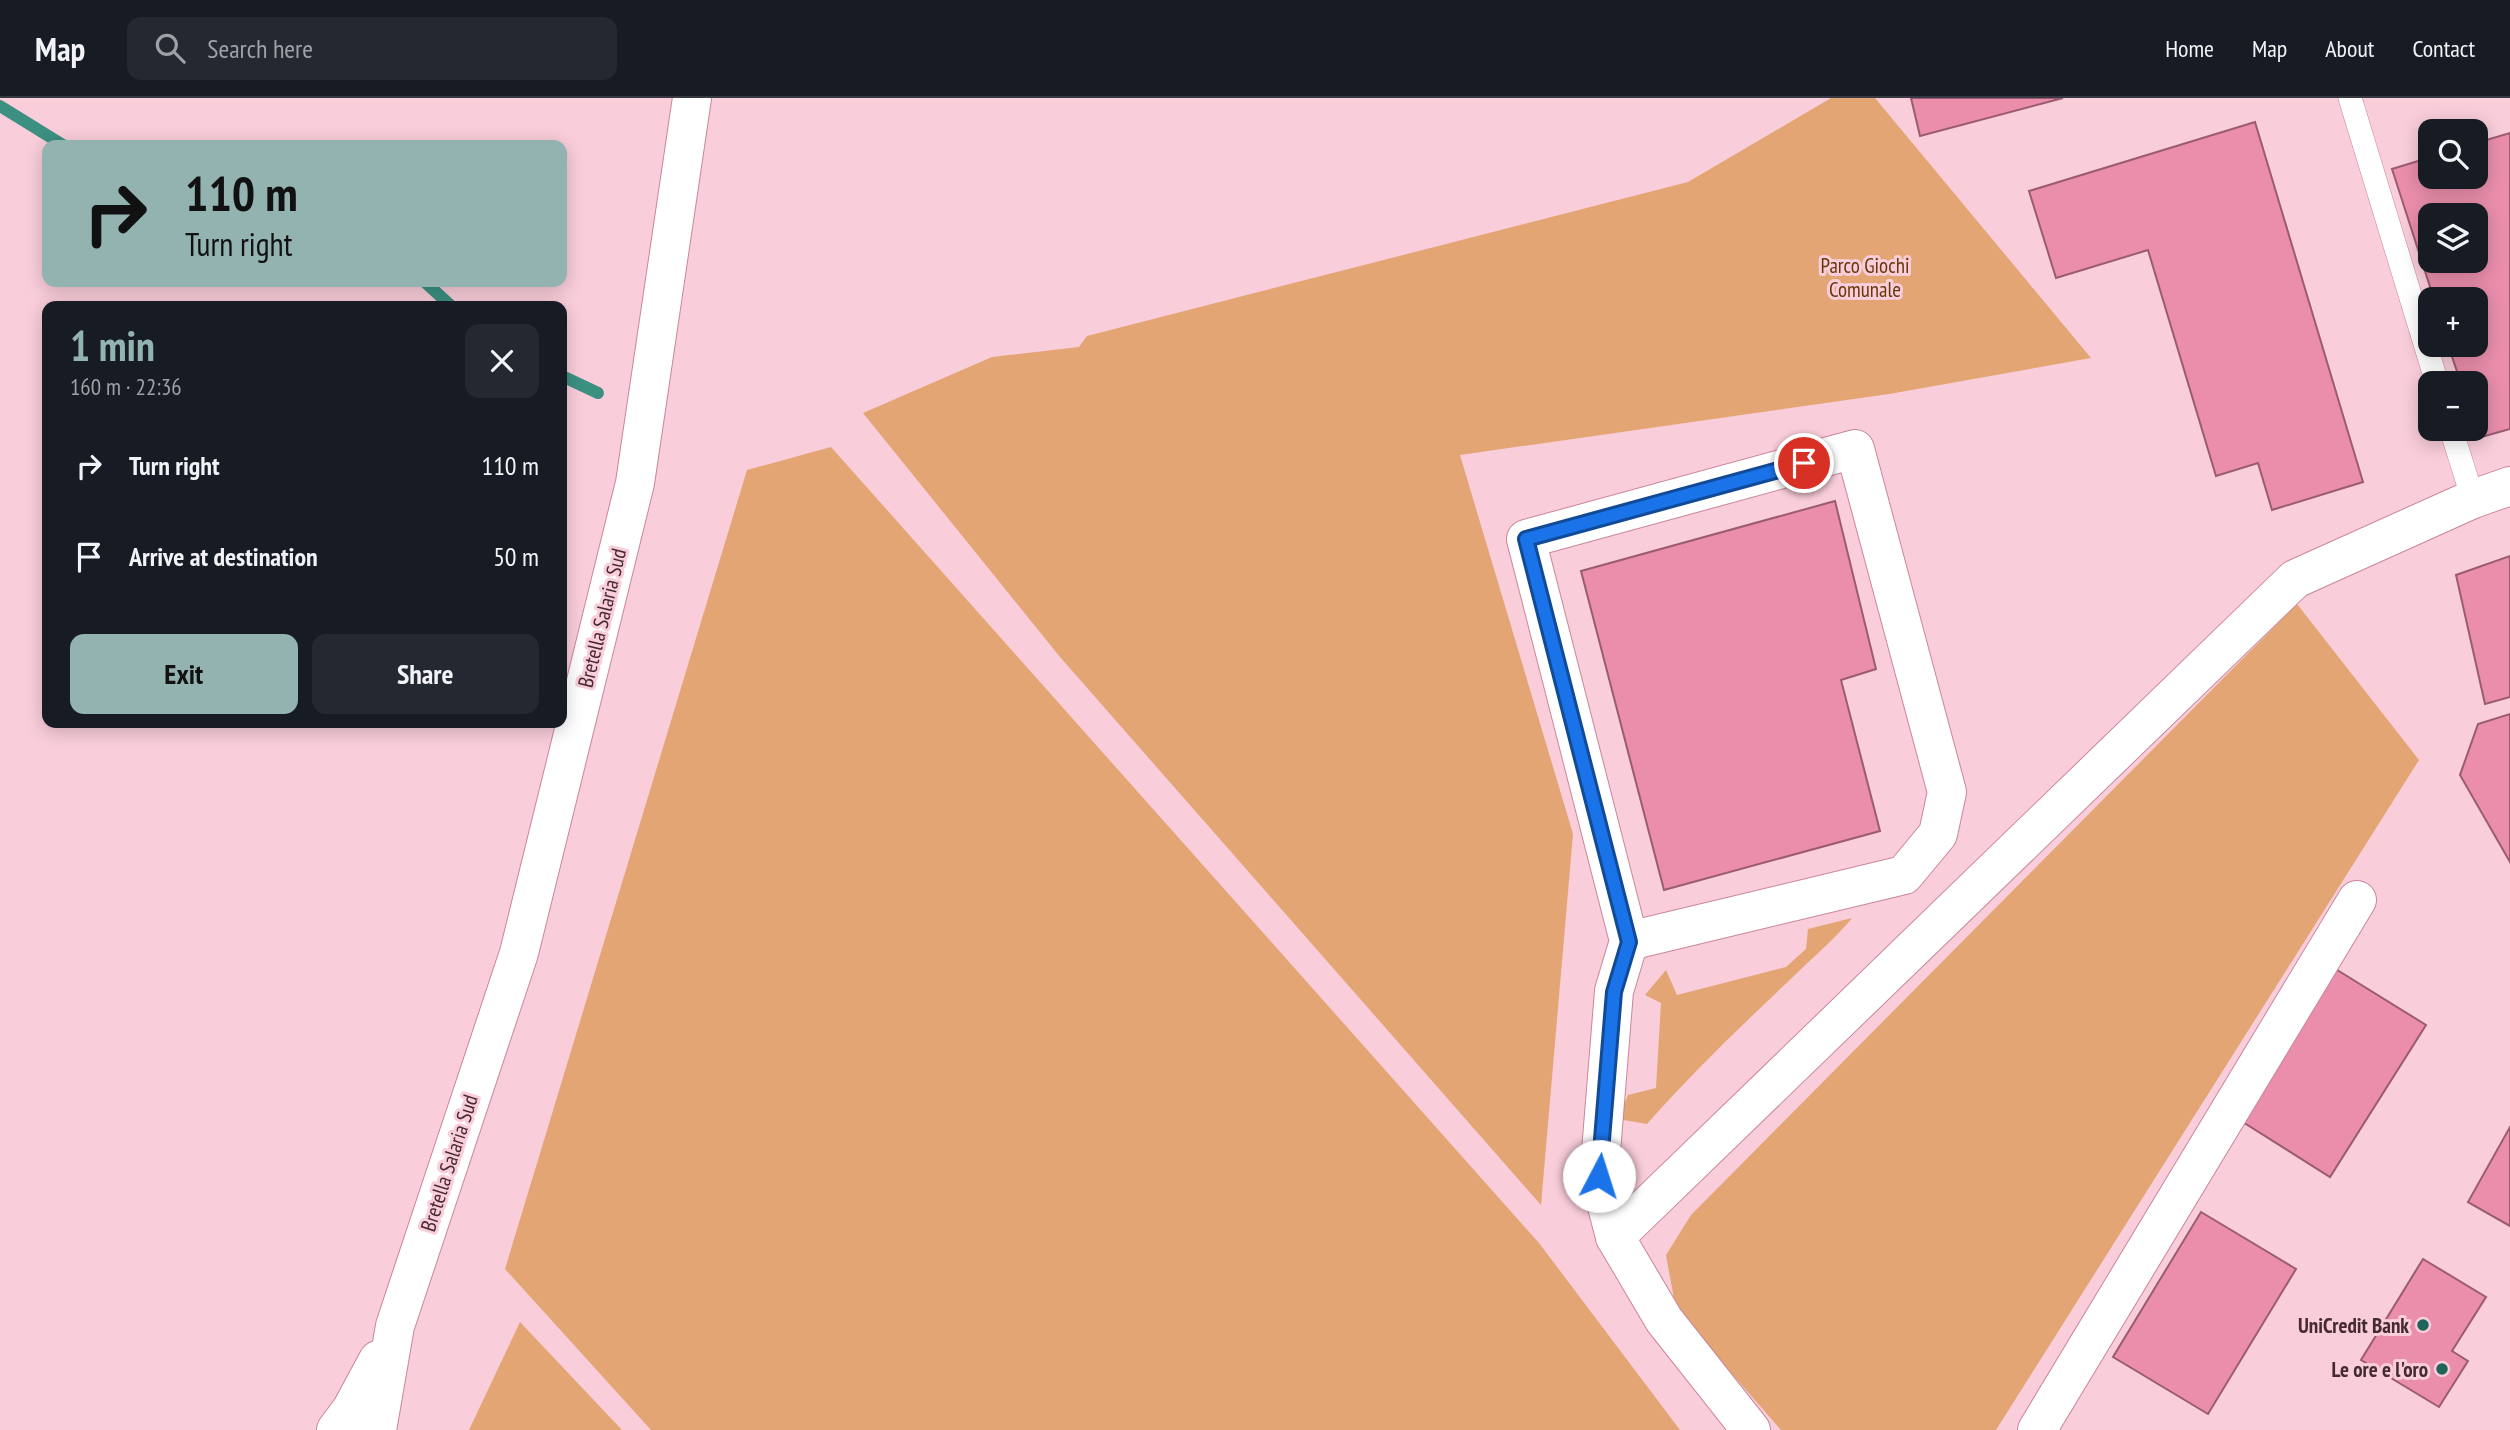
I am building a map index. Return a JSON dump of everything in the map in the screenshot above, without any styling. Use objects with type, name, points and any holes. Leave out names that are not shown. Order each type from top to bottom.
[{"type":"street","name":"Bretella Salaria Sud","points":[[377,1430],[395,1326],[519,953],[635,483],[692,98]]},
{"type":"street","points":[[1629,942],[1904,875],[1938,834],[1947,792],[1855,449],[1526,539],[1629,942],[1614,992],[1599,1176],[1615,1237],[1664,1320],[1751,1430]]},
{"type":"street","points":[[1615,1237],[2295,579],[2473,499],[2510,486]]},
{"type":"street","points":[[2037,1430],[2357,900]]},
{"type":"street","name":"Bretella Salaria Sud","points":[[336,1430],[351,1410],[395,1326]]},
{"type":"lane","points":[[2350,98],[2433,371]]},
{"type":"lane","points":[[2455,441],[2473,499]]},
{"type":"green space","name":"Parco Giochi Comunale","points":[[1831,98],[1875,98],[2091,358],[1889,394],[1460,455],[1573,834],[1541,1205],[1060,657],[863,413],[992,357],[1079,347],[1087,336],[1688,182]]},
{"type":"green space","points":[[831,447],[1539,1243],[1680,1430],[651,1430],[505,1269],[747,470]]},
{"type":"green space","points":[[2297,604],[2419,760],[1996,1430],[1781,1430],[1676,1310],[1666,1255],[1691,1215]]},
{"type":"green space","points":[[1852,918],[1719,1048],[1647,1124],[1618,1119],[1628,1095],[1656,1088],[1661,1003],[1645,995],[1666,970],[1677,995],[1786,967],[1806,949],[1808,929]]},
{"type":"green space","points":[[520,1322],[622,1430],[469,1430]]},
{"type":"building","points":[[1911,98],[2063,98],[1920,136]]},
{"type":"building","points":[[2255,122],[2363,482],[2272,510],[2258,463],[2216,476],[2148,250],[2056,278],[2029,191]]},
{"type":"building","points":[[2510,133],[2510,429],[2488,435],[2488,371],[2457,371],[2452,357],[2488,357],[2488,287],[2430,287],[2426,273],[2488,273],[2488,203],[2418,203],[2418,249],[2392,169],[2418,161],[2418,189],[2488,189],[2488,139]]},
{"type":"building","points":[[1835,501],[1876,669],[1841,680],[1880,831],[1664,890],[1581,571]]},
{"type":"building","points":[[2510,556],[2510,697],[2485,704],[2456,575]]},
{"type":"building","points":[[2510,714],[2510,862],[2460,775],[2478,724]]},
{"type":"building","points":[[2334,968],[2426,1025],[2330,1177],[2238,1119]]},
{"type":"building","points":[[2510,1127],[2510,1226],[2468,1202]]},
{"type":"building","points":[[2201,1212],[2296,1269],[2208,1414],[2113,1357]]},
{"type":"building","points":[[2423,1259],[2486,1297],[2452,1351],[2468,1361],[2439,1407],[2361,1360]]},
{"type":"waterway","points":[[0,106],[55,140]]},
{"type":"waterway","points":[[430,287],[446,301]]},
{"type":"waterway","points":[[567,378],[598,393]]},
{"type":"place","name":"UniCredit Bank","points":[[2423,1325]]},
{"type":"place","name":"Le ore e l'oro","points":[[2442,1369]]},
{"type":"route","points":[[1599,1176],[1614,992],[1629,942],[1526,539],[1804,463]]}]
